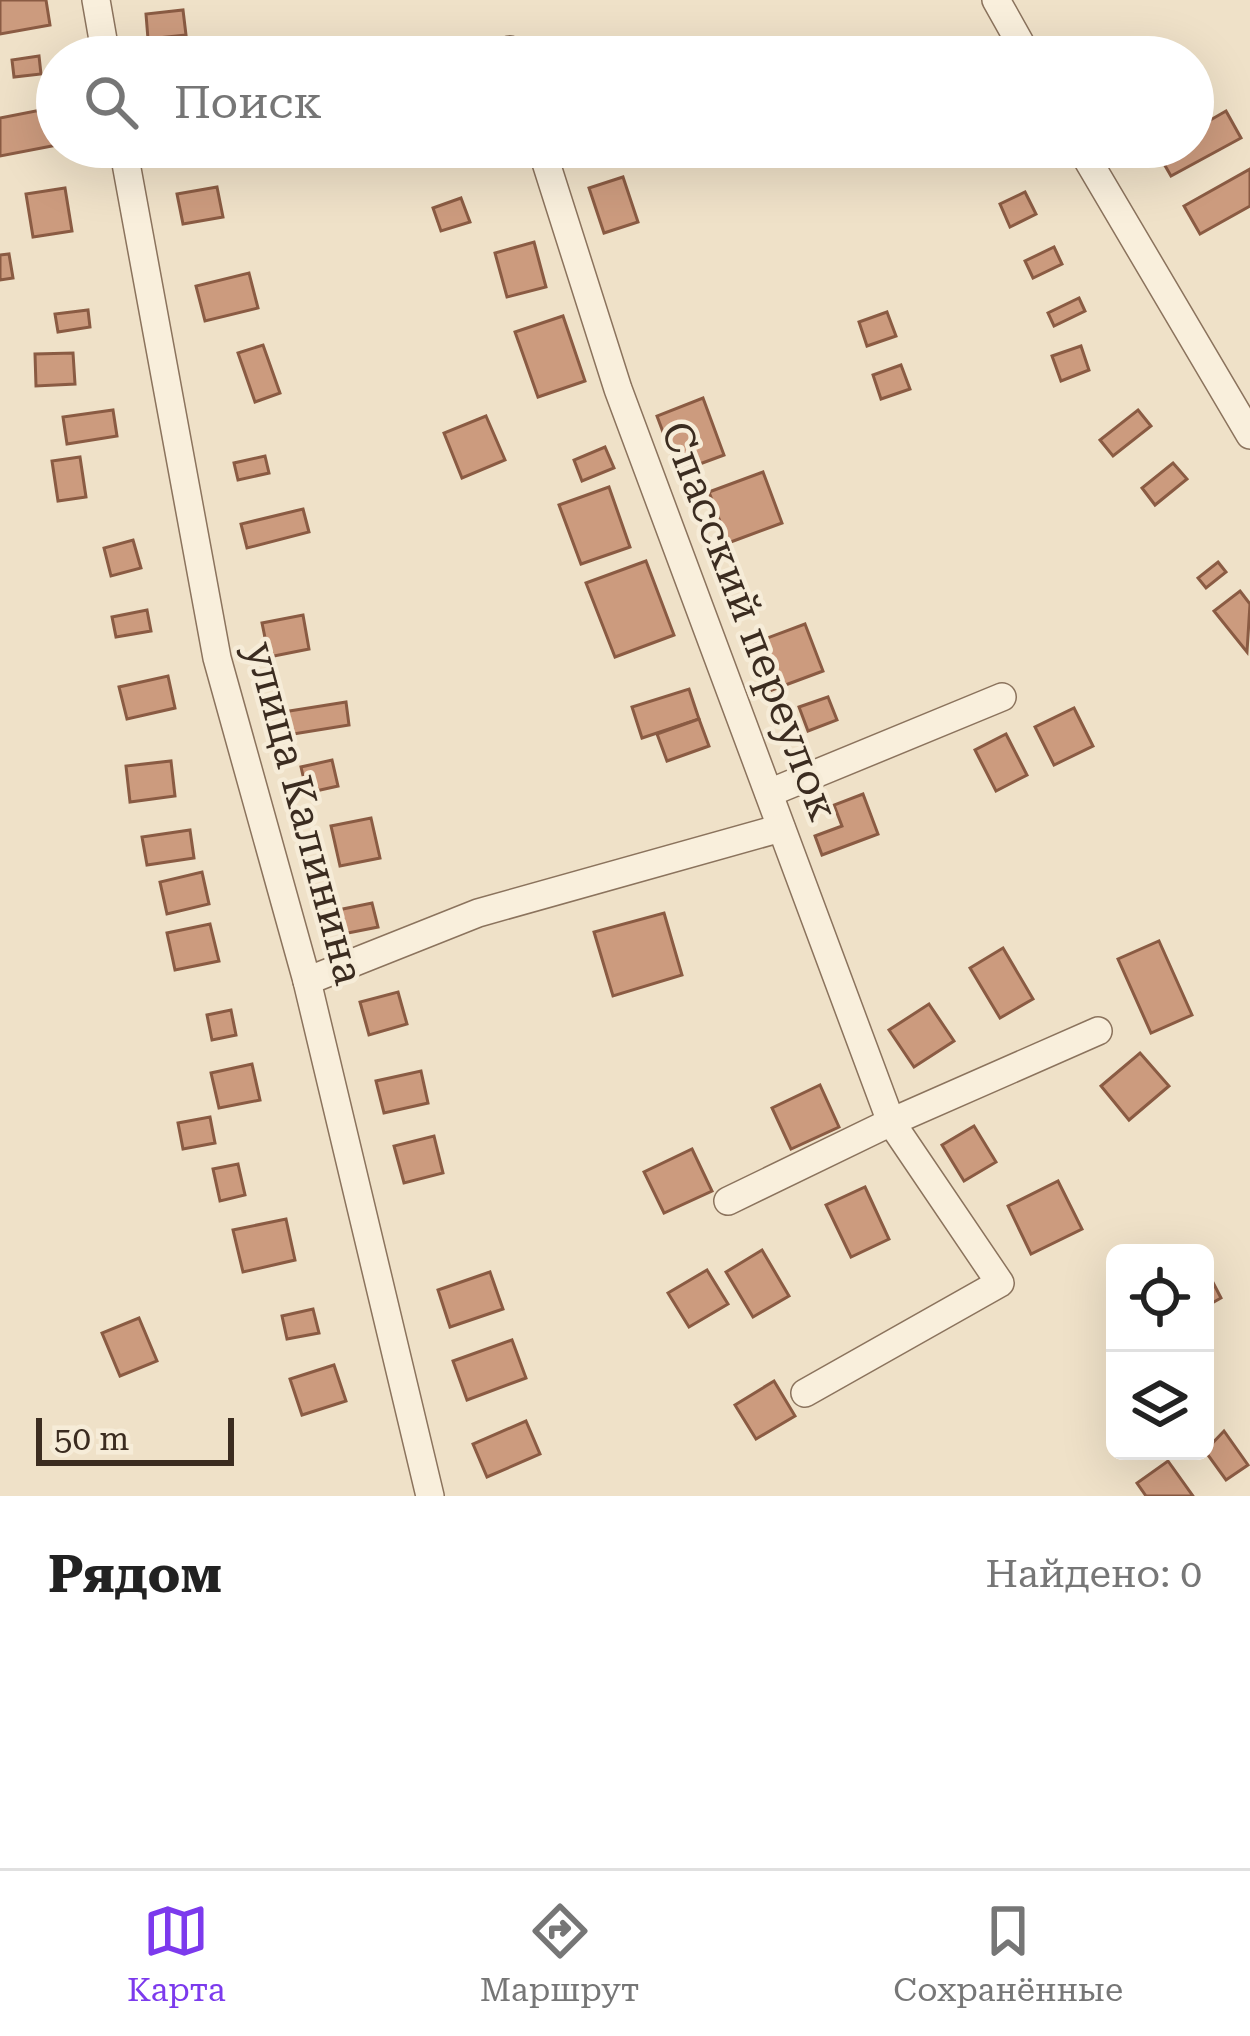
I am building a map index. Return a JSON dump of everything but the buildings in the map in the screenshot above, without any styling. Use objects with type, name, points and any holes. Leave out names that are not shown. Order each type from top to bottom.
[{"type":"street","points":[[96,0],[102,36]]},
{"type":"street","points":[[996,0],[1016,36]]},
{"type":"street","name":"улица Калинина","points":[[127,168],[217,658],[307,980],[430,1496]]},
{"type":"street","name":"Спасский переулок","points":[[548,168],[618,389],[891,1122],[1000,1283],[805,1393]]},
{"type":"street","points":[[1092,168],[1250,434]]},
{"type":"street","points":[[769,793],[1002,697]]},
{"type":"street","points":[[307,980],[478,913],[781,827]]},
{"type":"street","points":[[728,1201],[891,1122],[1098,1031]]}]
